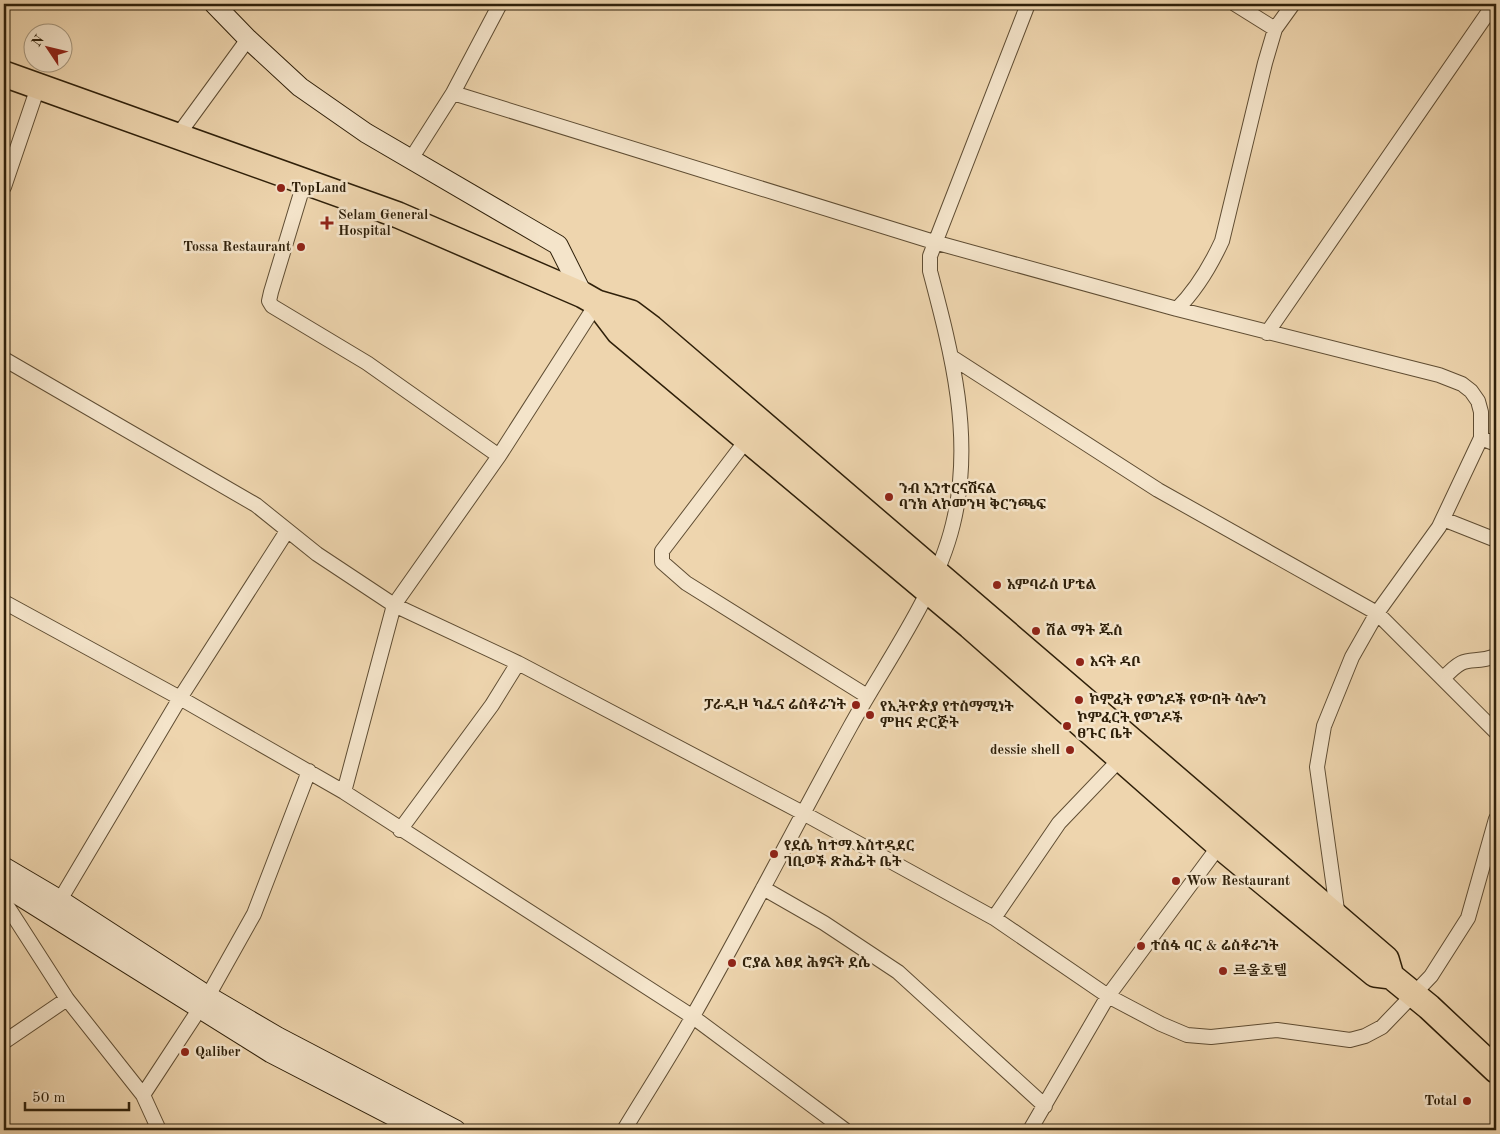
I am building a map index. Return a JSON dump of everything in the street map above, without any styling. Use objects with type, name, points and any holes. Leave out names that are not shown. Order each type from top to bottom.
[{"type":"highway","points":[[4,74],[178,135],[304,183],[398,215],[590,299],[631,313],[753,430],[1227,837],[1333,926],[1386,959],[1391,976],[1421,1000],[1481,1056],[1496,1081]]},
{"type":"street","points":[[214,4],[248,39],[300,87],[366,133],[558,245],[590,299],[498,456],[394,605],[344,792]]},
{"type":"street","points":[[411,160],[453,93],[500,4]]},
{"type":"street","points":[[624,1130],[693,1017],[867,696],[932,583],[953,524],[959,486],[962,425],[953,358],[930,270],[930,256],[1028,4]]},
{"type":"street","points":[[1235,4],[1275,29]]},
{"type":"street","points":[[1177,309],[1194,292],[1222,241],[1275,29],[1293,4]]},
{"type":"street","points":[[1267,333],[1494,4]]},
{"type":"street","points":[[178,135],[248,39]]},
{"type":"street","points":[[4,187],[10,147],[38,87]]},
{"type":"street","points":[[453,93],[934,242],[1267,333],[1439,375],[1462,384],[1471,391],[1478,401],[1481,412],[1481,438],[1443,519],[1377,613],[1352,657],[1324,726],[1317,767],[1333,926]]},
{"type":"street","points":[[304,183],[271,292],[269,301],[272,306],[367,363],[498,456]]},
{"type":"street","points":[[953,358],[1158,490],[1377,613],[1496,732]]},
{"type":"street","points":[[4,359],[256,505],[338,568],[394,605],[518,663],[803,813],[994,918],[1108,996],[1161,1024],[1187,1035],[1212,1037],[1278,1030],[1350,1040],[1365,1036],[1382,1027],[1421,1000],[1431,976],[1472,910],[1496,819]]},
{"type":"street","points":[[753,430],[662,551],[662,562],[686,583],[867,696]]},
{"type":"street","points":[[1481,438],[1496,444]]},
{"type":"street","points":[[1443,519],[1496,540]]},
{"type":"street","points":[[60,900],[180,698],[287,530]]},
{"type":"street","points":[[4,602],[180,698],[344,792],[400,830],[693,1017],[845,1130]]},
{"type":"street","points":[[1443,679],[1454,666],[1463,661],[1496,656]]},
{"type":"street","points":[[400,830],[492,705],[518,663]]},
{"type":"street","points":[[994,918],[1059,824],[1127,751]]},
{"type":"street","points":[[143,1095],[203,1002],[254,914],[309,771]]},
{"type":"street","points":[[1030,1130],[1108,996],[1227,837]]},
{"type":"street","points":[[4,873],[60,900],[127,954]]},
{"type":"street","points":[[4,873],[203,1002],[278,1037],[429,1127],[456,1130]]},
{"type":"street","points":[[763,888],[824,923],[898,972],[1045,1106]]},
{"type":"street","points":[[4,901],[67,999],[143,1095],[159,1130]]},
{"type":"street","points":[[4,1042],[67,999]]},
{"type":"place","name":"TopLand","points":[[281,188]]},
{"type":"place","name":"Selam General Hospital","points":[[327,223]]},
{"type":"place","name":"Tossa Restaurant","points":[[301,247]]},
{"type":"place","name":"ንብ ኢንተርናሽናል ባንክ ላኮመንዛ ቅርንጫፍ","points":[[889,497]]},
{"type":"place","name":"አምባራስ ሆቴል","points":[[997,585]]},
{"type":"place","name":"ሽል ማት ጁስ","points":[[1036,631]]},
{"type":"place","name":"እናት ዳቦ","points":[[1080,662]]},
{"type":"place","name":"ኮምፈት የወንዶች የውበት ሳሎን","points":[[1079,700]]},
{"type":"place","name":"ፓራዲዞ ካፌና ሬስቶራንት","points":[[856,705]]},
{"type":"place","name":"የኢትዮጵያ የተስማሚነት ምዘና ድርጅት","points":[[870,715]]},
{"type":"place","name":"ኮምፈርት የወንዶች ፀጉር ቤት","points":[[1067,726]]},
{"type":"place","name":"dessie shell","points":[[1070,750]]},
{"type":"place","name":"የደሴ ከተማ አስተዳደር ገቢወች ጽሕፊት ቤት","points":[[774,854]]},
{"type":"place","name":"Wow Restaurant","points":[[1176,881]]},
{"type":"place","name":"ተስፋ ባር & ሬስቶራንት","points":[[1141,946]]},
{"type":"place","name":"ሮያል አፀደ ሕፃናት ደሴ","points":[[732,963]]},
{"type":"place","name":"르울호텔","points":[[1223,971]]},
{"type":"place","name":"Qaliber","points":[[185,1052]]},
{"type":"place","name":"Total","points":[[1467,1101]]}]
